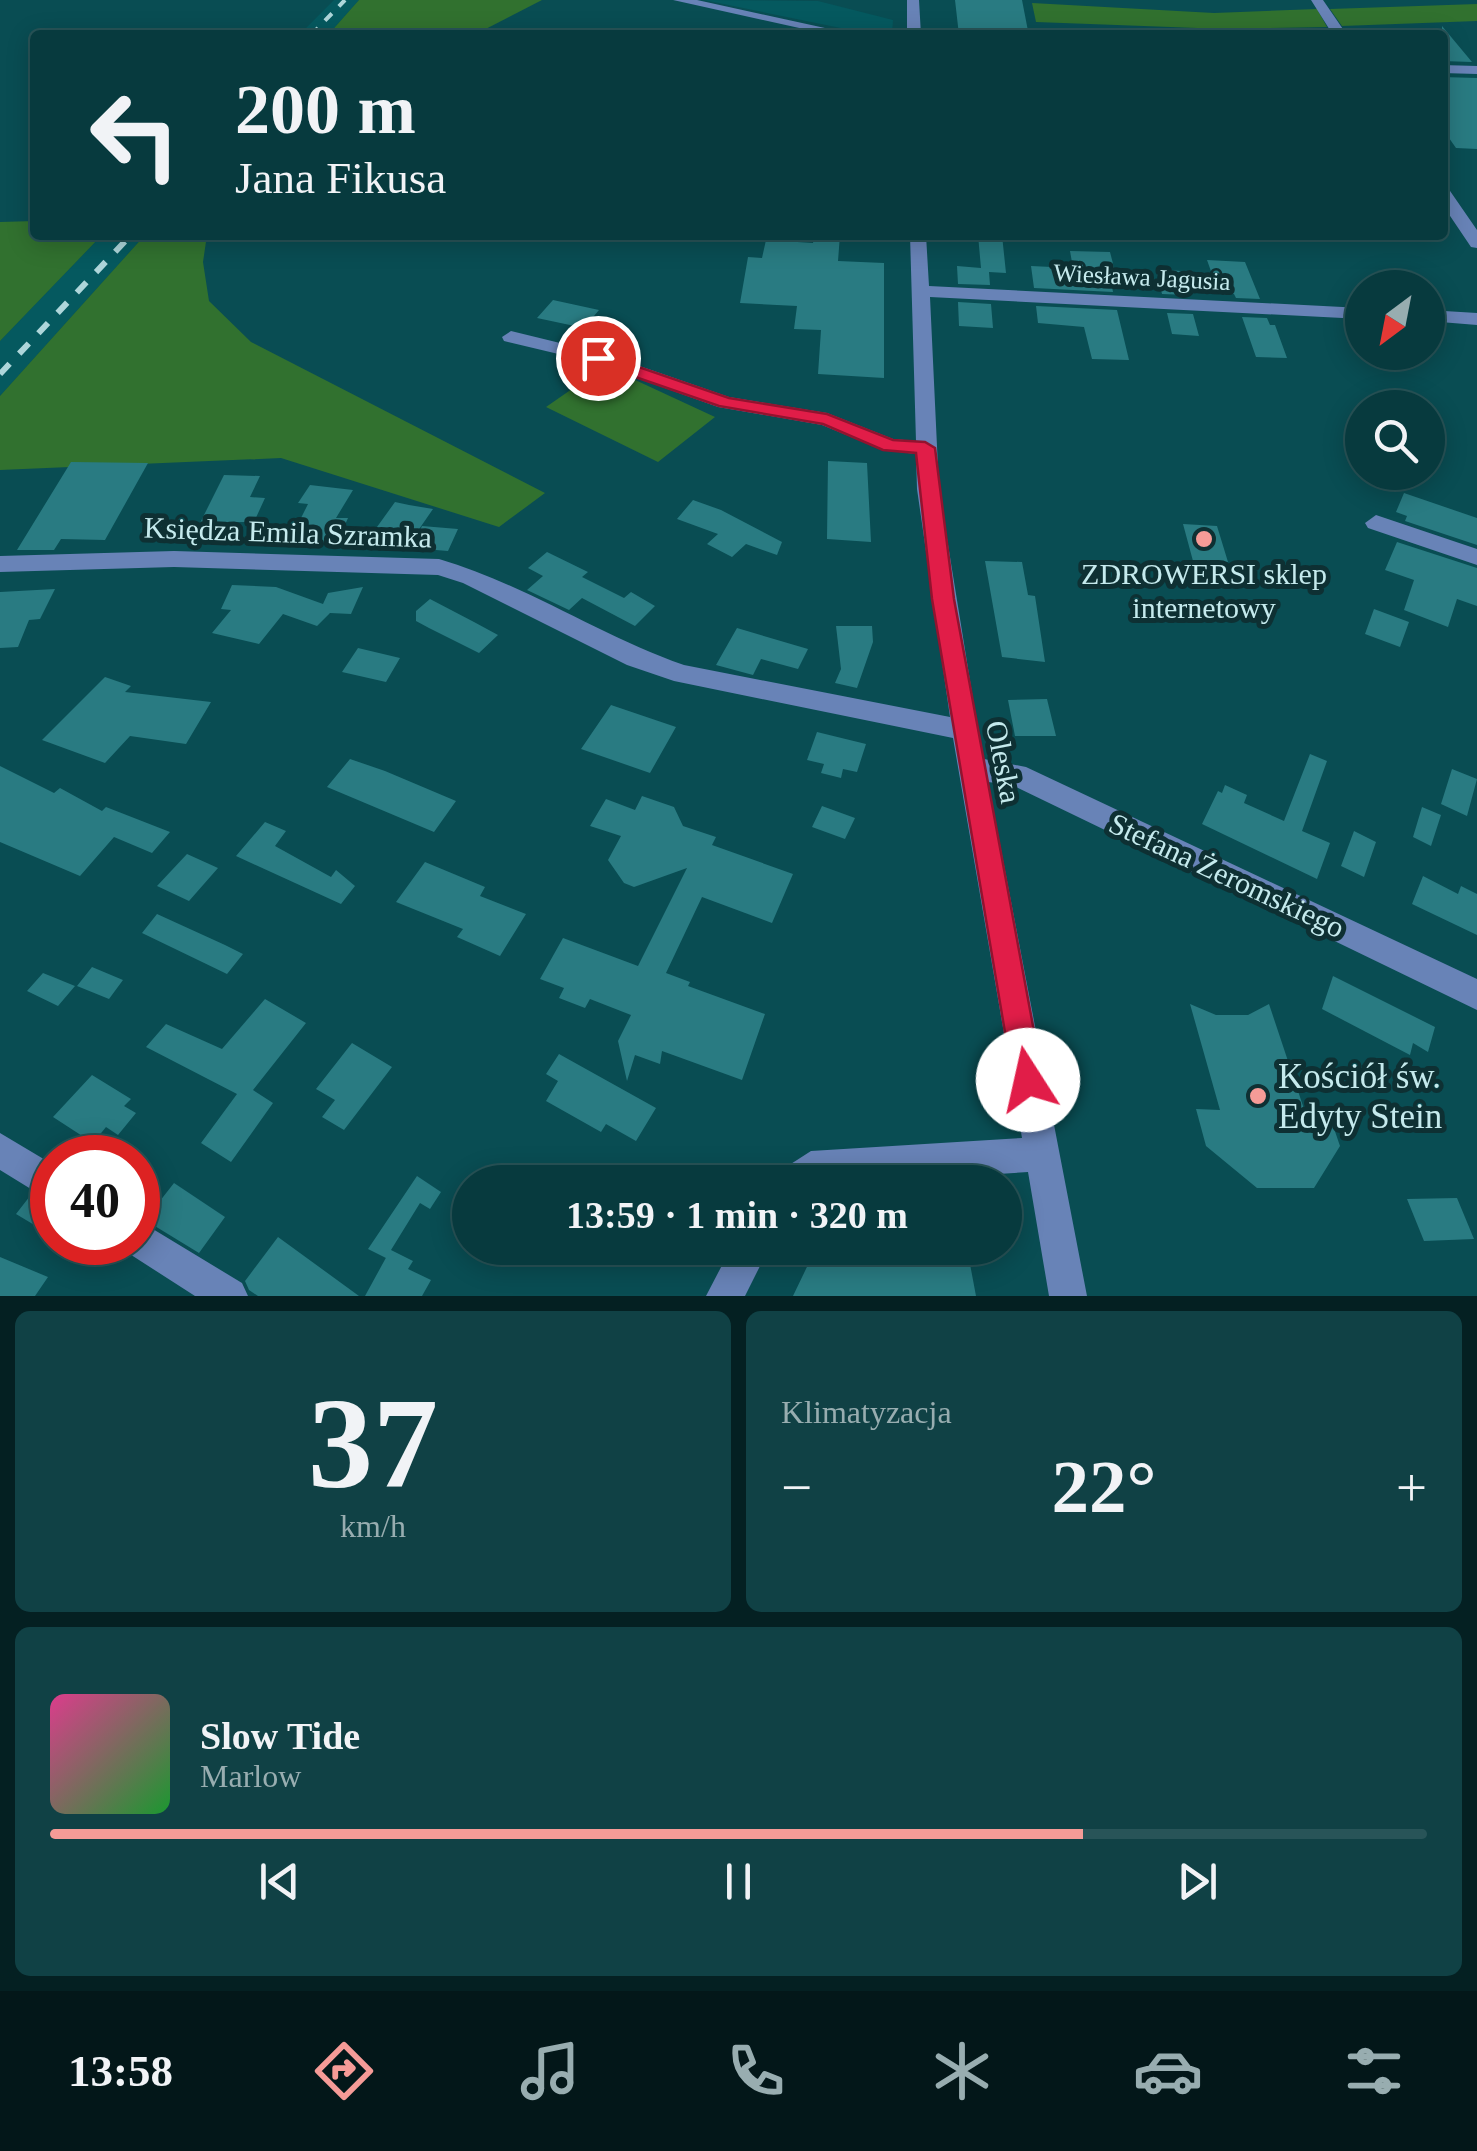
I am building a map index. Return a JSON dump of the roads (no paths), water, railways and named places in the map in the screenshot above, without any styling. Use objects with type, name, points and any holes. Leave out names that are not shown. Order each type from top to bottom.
[{"type":"street","points":[[679,0],[826,30]]},
{"type":"street","points":[[913,0],[914,30]]},
{"type":"street","points":[[1317,0],[1337,30]]},
{"type":"street","points":[[1448,69],[1477,70]]},
{"type":"street","points":[[1448,200],[1477,244]]},
{"type":"street","name":"Oleska","points":[[918,240],[930,508],[965,730],[1068,1296]]},
{"type":"street","name":"Wiesława Jagusia","points":[[920,291],[1345,312]]},
{"type":"street","points":[[1445,317],[1477,319]]},
{"type":"street","points":[[510,338],[598,358],[725,402],[827,419],[890,446],[925,448]]},
{"type":"street","points":[[1376,524],[1477,558]]},
{"type":"street","name":"Księdza Emila Szramka","points":[[0,564],[174,559],[439,568],[472,577],[636,658],[683,674],[965,730]]},
{"type":"street","name":"Stefana Żeromskiego","points":[[973,768],[1016,775],[1477,995]]},
{"type":"street","points":[[0,1150],[30,1170]]},
{"type":"street","points":[[872,1165],[1041,1154]]},
{"type":"street","points":[[160,1252],[229,1296]]},
{"type":"street","points":[[725,1296],[742,1265]]},
{"type":"railway","points":[[316,30],[345,0]]},
{"type":"railway","points":[[0,374],[126,240]]},
{"type":"place","name":"ZDROWERSI sklep internetowy","points":[[1204,539]]},
{"type":"place","name":"Kościół św. Edyty Stein","points":[[1258,1096]]}]
